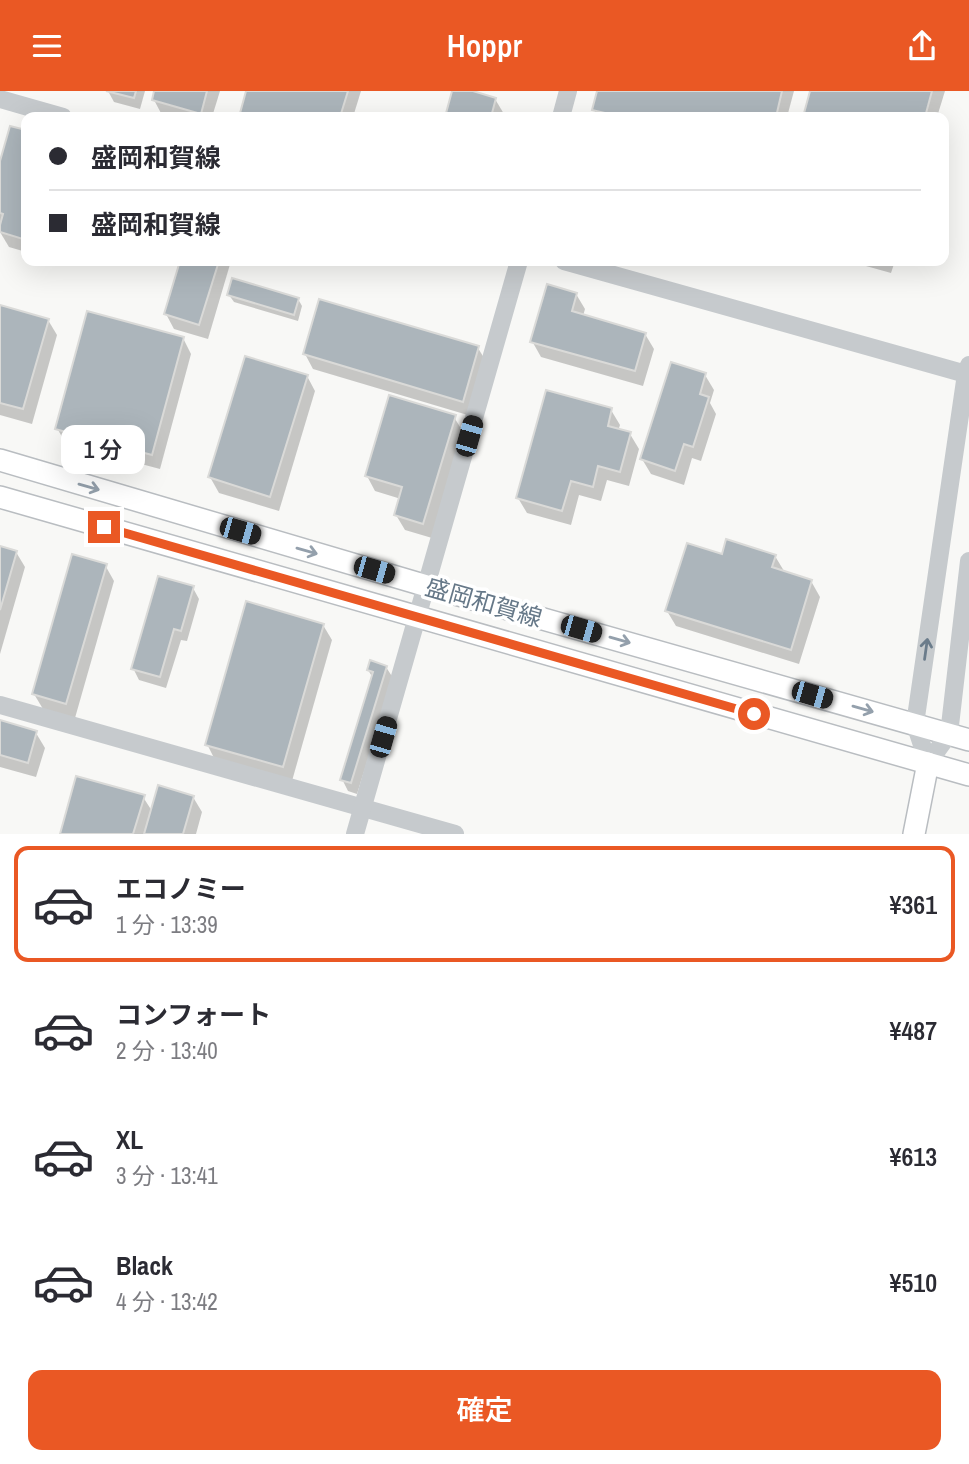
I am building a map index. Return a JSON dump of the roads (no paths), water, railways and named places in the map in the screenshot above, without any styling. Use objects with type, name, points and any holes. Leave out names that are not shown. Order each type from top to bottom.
[{"type":"main road","name":"盛岡和賀線","points":[[0,460],[427,586],[959,737]]},
{"type":"main road","name":"盛岡和賀線","points":[[0,497],[969,775]]},
{"type":"main road","points":[[914,834],[928,763]]},
{"type":"street","points":[[562,112],[568,91]]},
{"type":"street","points":[[0,99],[46,112]]},
{"type":"street","points":[[355,834],[518,266]]},
{"type":"street","points":[[583,266],[968,369],[915,724],[928,763],[959,737],[969,561]]},
{"type":"street","points":[[0,705],[455,834]]}]
